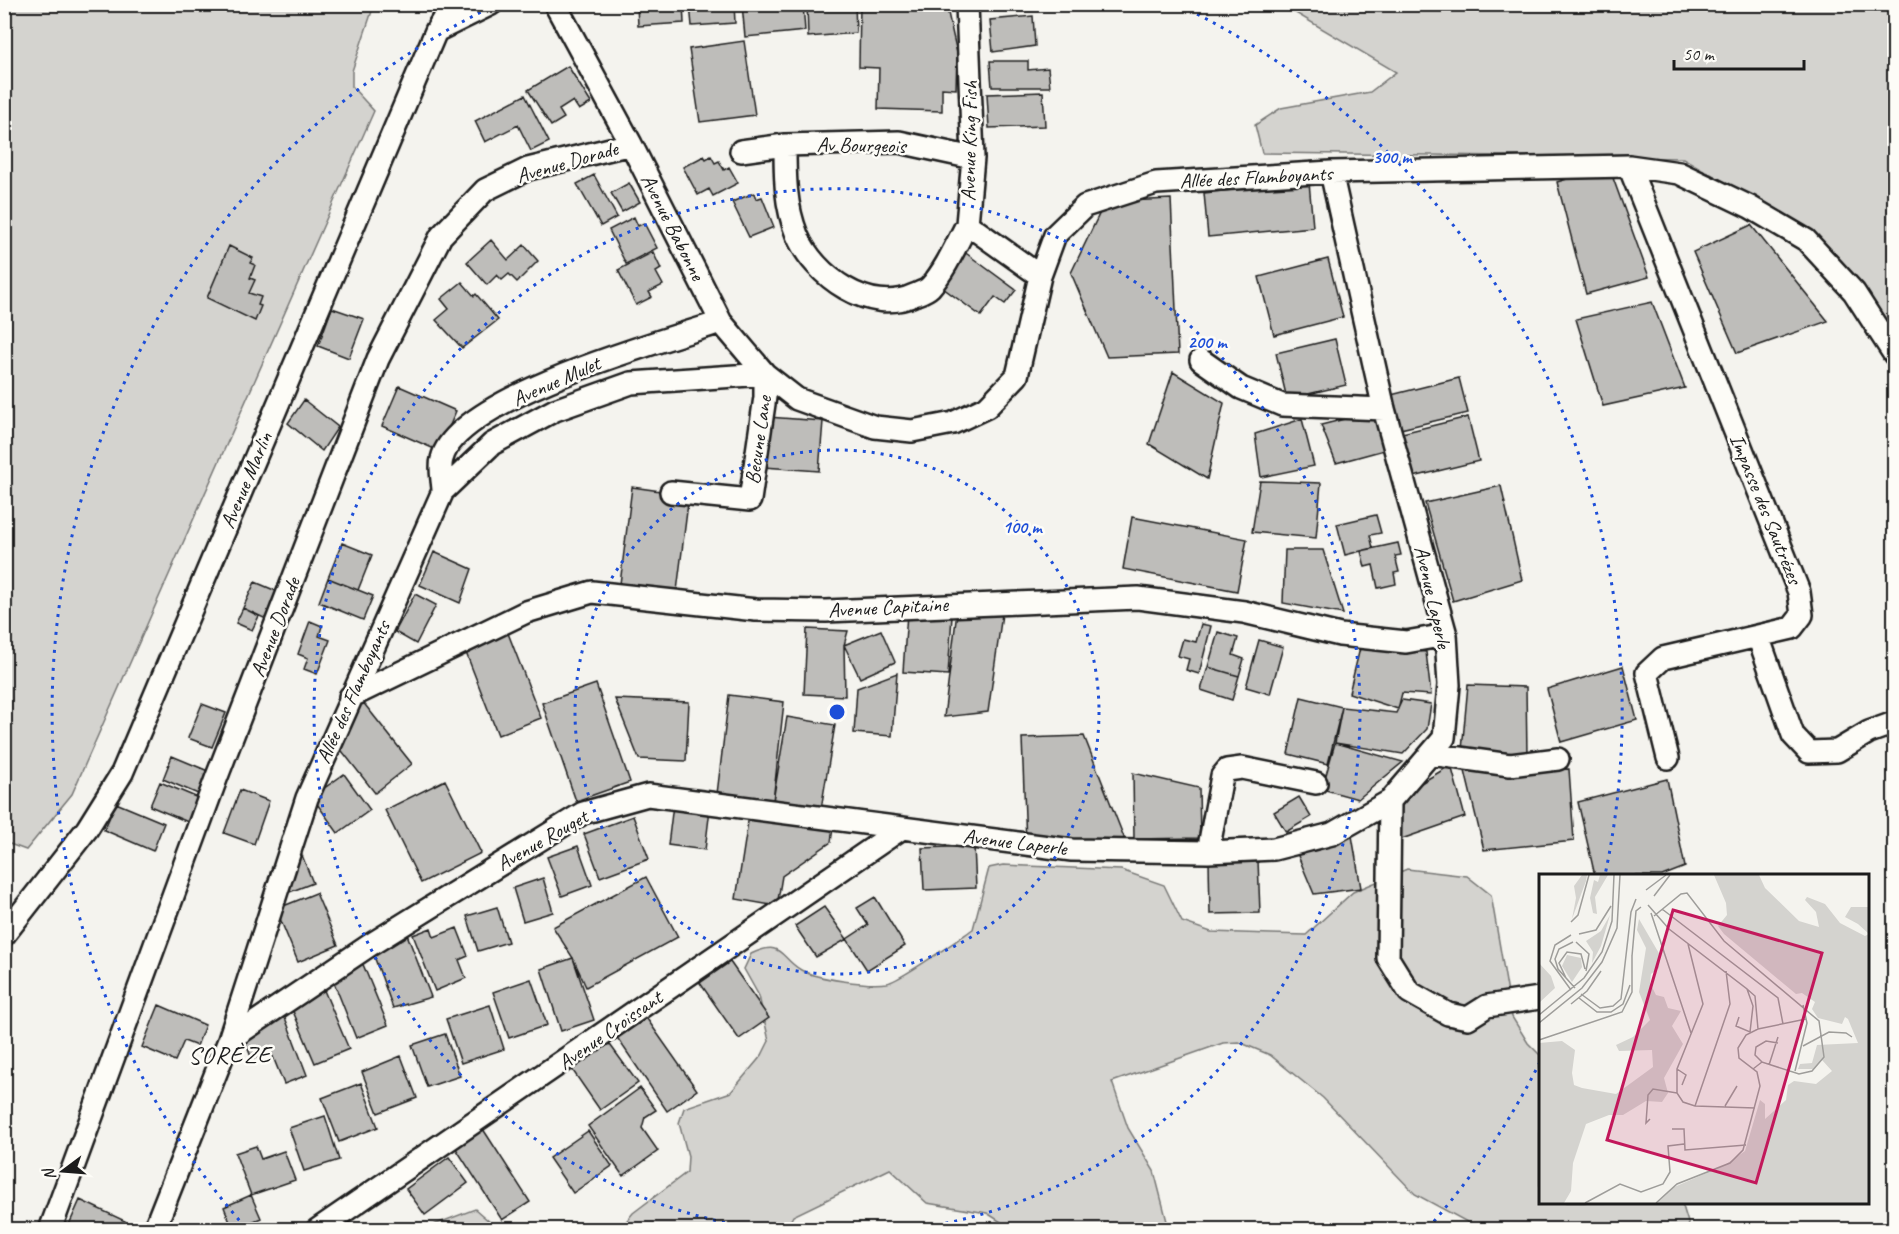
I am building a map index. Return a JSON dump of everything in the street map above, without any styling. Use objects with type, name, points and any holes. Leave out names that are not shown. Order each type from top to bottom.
[{"type":"street","name":"Avenue Marlin","points":[[4,935],[87,829],[122,772],[436,31],[452,4]]},
{"type":"street","points":[[436,31],[491,4]]},
{"type":"street","name":"Avenue Babonne","points":[[555,4],[631,144],[721,322],[765,374],[797,399]]},
{"type":"street","name":"Avenue King Fish","points":[[967,4],[973,158],[967,224],[1040,276]]},
{"type":"street","name":"Av Bourgeois","points":[[741,151],[785,145],[898,142],[973,158]]},
{"type":"street","name":"Avenue Dorade","points":[[50,1230],[216,779],[378,359],[441,236],[484,190],[528,168],[631,144]]},
{"type":"street","points":[[785,145],[785,194],[797,237],[826,275],[868,300],[899,302],[928,289],[946,266],[967,224]]},
{"type":"street","name":"Allée des Flamboyants","points":[[797,399],[875,427],[912,431],[953,423],[987,407],[1017,376],[1040,276],[1055,236],[1085,206],[1156,183],[1330,172],[1629,166],[1679,173],[1750,207],[1806,240],[1854,292],[1894,354]]},
{"type":"street","name":"Impasse des Sautrézes","points":[[1629,166],[1799,592],[1802,615],[1792,628],[1663,658],[1647,673],[1668,758]]},
{"type":"street","name":"Avenue Laperle","points":[[902,828],[1072,850],[1208,852],[1274,849],[1332,834],[1390,801],[1444,738],[1449,685],[1446,634],[1384,409],[1330,172]]},
{"type":"street","name":"Avenue Mulet","points":[[443,491],[442,458],[457,435],[479,416],[558,375],[721,322]]},
{"type":"street","points":[[1201,360],[1241,388],[1282,405],[1384,409]]},
{"type":"street","name":"Allée des Flamboyants","points":[[154,1230],[229,1040],[307,798],[443,491],[492,444],[555,410],[631,383],[765,374]]},
{"type":"street","name":"Becune Lane","points":[[671,492],[750,500],[765,397],[765,374]]},
{"type":"street","name":"Avenue Capitaine","points":[[350,697],[526,612],[592,592],[756,610],[826,611],[1138,598],[1244,612],[1340,635],[1406,642],[1446,634]]},
{"type":"street","points":[[1758,636],[1793,735],[1809,752],[1836,751],[1869,732],[1894,723]]},
{"type":"street","points":[[1431,754],[1510,765],[1558,759]]},
{"type":"street","points":[[1208,852],[1222,776],[1227,770],[1242,768],[1316,783]]},
{"type":"street","name":"Avenue Rouget","points":[[229,1040],[370,945],[583,813],[648,795],[902,828]]},
{"type":"street","points":[[1390,801],[1388,958],[1409,992],[1448,1014],[1468,1018],[1487,1006],[1539,998]]},
{"type":"street","name":"Avenue Croissant","points":[[316,1230],[902,828]]},
{"type":"shaded area","points":[[4,5],[374,5],[352,71],[352,87],[374,111],[72,794],[26,850],[4,842]]},
{"type":"shaded area","points":[[1282,5],[1894,5],[1894,364],[1834,276],[1761,203],[1683,158],[1262,153],[1255,125],[1281,108],[1370,92],[1396,72]]},
{"type":"shaded area","points":[[1003,865],[1121,870],[1164,885],[1182,922],[1211,932],[1306,935],[1353,892],[1407,869],[1467,876],[1491,895],[1512,1017],[1528,1043],[1539,1054],[1539,1204],[1682,1204],[1690,1229],[1480,1229],[1415,1194],[1323,1098],[1270,1055],[1239,1042],[1223,1043],[1112,1082],[1128,1128],[1154,1171],[1169,1229],[1012,1229],[987,1213],[927,1203],[890,1169],[793,1216],[786,1229],[619,1230],[633,1213],[687,1172],[688,1156],[679,1123],[684,1108],[731,1092],[762,1055],[769,1041],[759,996],[744,969],[751,954],[769,948],[775,949],[808,973],[843,981],[868,984],[887,983],[916,967],[973,929],[989,868]]},
{"type":"shaded area","points":[[475,1209],[498,1229],[423,1229]]},
{"type":"building","points":[[637,4],[683,4],[684,23],[638,26]]},
{"type":"building","points":[[690,4],[734,4],[735,23],[692,26]]},
{"type":"building","points":[[742,4],[803,4],[805,31],[745,37]]},
{"type":"building","points":[[807,4],[855,4],[856,33],[808,37]]},
{"type":"building","points":[[860,4],[946,4],[957,53],[956,89],[942,88],[942,111],[878,109],[879,68],[859,67]]},
{"type":"building","points":[[1033,16],[1035,46],[993,52],[990,20]]},
{"type":"building","points":[[744,41],[755,115],[700,122],[689,49]]},
{"type":"building","points":[[990,61],[1028,61],[1028,70],[1048,68],[1050,87],[992,87]]},
{"type":"building","points":[[568,66],[591,103],[579,110],[573,101],[559,110],[564,118],[551,126],[528,90]]},
{"type":"building","points":[[1043,92],[1045,126],[989,128],[987,94]]},
{"type":"building","points":[[525,95],[549,142],[531,151],[518,125],[485,142],[475,121]]},
{"type":"building","points":[[704,156],[706,159],[711,156],[715,163],[719,161],[724,170],[729,167],[738,183],[713,196],[709,189],[698,195],[683,167]]},
{"type":"building","points":[[1609,167],[1649,277],[1586,294],[1557,182]]},
{"type":"building","points":[[594,175],[617,217],[601,226],[577,184]]},
{"type":"building","points":[[1309,182],[1313,227],[1208,237],[1204,193]]},
{"type":"building","points":[[629,183],[640,202],[622,212],[611,193]]},
{"type":"building","points":[[754,193],[756,199],[762,197],[774,227],[749,237],[732,202]]},
{"type":"building","points":[[1171,199],[1178,354],[1107,357],[1071,273],[1105,202]]},
{"type":"building","points":[[634,217],[638,226],[644,223],[657,248],[626,264],[609,230]]},
{"type":"building","points":[[1751,225],[1828,321],[1737,353],[1693,252]]},
{"type":"building","points":[[491,240],[508,260],[524,245],[538,261],[517,282],[509,274],[502,280],[497,275],[487,285],[467,262]]},
{"type":"building","points":[[229,246],[253,258],[250,263],[255,265],[250,278],[255,280],[249,293],[261,297],[258,305],[261,306],[255,321],[207,298]]},
{"type":"building","points":[[963,251],[1016,290],[1005,304],[995,297],[981,316],[939,285]]},
{"type":"building","points":[[653,252],[661,269],[656,272],[663,285],[649,292],[652,297],[636,305],[618,270]]},
{"type":"building","points":[[1328,259],[1343,317],[1274,335],[1259,277]]},
{"type":"building","points":[[462,282],[474,296],[476,294],[498,320],[462,348],[436,320],[449,309],[441,299]]},
{"type":"building","points":[[1652,302],[1685,388],[1603,406],[1576,319]]},
{"type":"building","points":[[332,308],[364,319],[349,358],[318,346]]},
{"type":"building","points":[[1335,339],[1346,385],[1287,399],[1276,353]]},
{"type":"building","points":[[1173,372],[1224,403],[1207,479],[1149,444]]},
{"type":"building","points":[[1459,378],[1468,413],[1392,431],[1383,397]]},
{"type":"building","points":[[399,386],[456,411],[439,451],[382,426]]},
{"type":"building","points":[[304,400],[338,427],[322,451],[288,423]]},
{"type":"building","points":[[1373,412],[1384,450],[1336,463],[1321,425]]},
{"type":"building","points":[[767,417],[823,421],[819,471],[764,467]]},
{"type":"building","points":[[1468,417],[1479,461],[1405,479],[1394,435]]},
{"type":"building","points":[[1302,419],[1314,466],[1261,477],[1255,434]]},
{"type":"building","points":[[1260,481],[1321,483],[1316,538],[1252,532]]},
{"type":"building","points":[[1501,486],[1522,580],[1453,601],[1425,503]]},
{"type":"building","points":[[632,487],[689,495],[677,591],[620,584]]},
{"type":"building","points":[[1376,515],[1381,533],[1370,535],[1373,548],[1345,555],[1337,524]]},
{"type":"building","points":[[1132,517],[1247,539],[1237,591],[1123,569]]},
{"type":"building","points":[[342,543],[372,555],[358,590],[328,578]]},
{"type":"building","points":[[1398,543],[1401,555],[1395,556],[1399,572],[1394,573],[1396,584],[1378,588],[1373,565],[1365,567],[1361,551]]},
{"type":"building","points":[[1285,550],[1323,550],[1343,614],[1283,603]]},
{"type":"building","points":[[434,552],[472,569],[460,603],[420,585]]},
{"type":"building","points":[[328,578],[373,596],[363,620],[319,602]]},
{"type":"building","points":[[255,582],[281,593],[268,620],[243,608]]},
{"type":"building","points":[[415,594],[436,605],[416,644],[395,632]]},
{"type":"building","points":[[1003,607],[988,712],[944,717],[957,612]]},
{"type":"building","points":[[243,608],[259,616],[252,630],[236,623]]},
{"type":"building","points":[[907,613],[952,616],[948,675],[903,672]]},
{"type":"building","points":[[310,621],[322,626],[319,636],[330,640],[317,674],[304,669],[308,658],[298,654]]},
{"type":"building","points":[[1201,624],[1211,626],[1199,674],[1186,670],[1189,659],[1178,656],[1183,639],[1196,642]]},
{"type":"building","points":[[506,628],[541,718],[498,735],[463,645]]},
{"type":"building","points":[[807,629],[848,631],[844,645],[845,696],[804,694]]},
{"type":"building","points":[[881,630],[895,662],[860,678],[844,645]]},
{"type":"building","points":[[1218,632],[1238,638],[1233,655],[1244,659],[1239,676],[1208,667]]},
{"type":"building","points":[[1259,640],[1283,647],[1270,694],[1246,687]]},
{"type":"building","points":[[1361,644],[1426,652],[1431,695],[1402,693],[1398,709],[1349,693]]},
{"type":"building","points":[[1623,666],[1637,720],[1561,742],[1547,689]]},
{"type":"building","points":[[1208,667],[1239,676],[1232,700],[1201,690]]},
{"type":"building","points":[[897,673],[892,736],[854,733],[857,688]]},
{"type":"building","points":[[596,684],[630,782],[576,801],[542,703]]},
{"type":"building","points":[[1468,685],[1526,687],[1527,756],[1462,750]]},
{"type":"building","points":[[729,695],[784,702],[773,801],[717,794]]},
{"type":"building","points":[[1301,697],[1342,707],[1328,764],[1288,754]]},
{"type":"building","points":[[615,699],[689,702],[686,761],[639,759]]},
{"type":"building","points":[[1402,700],[1431,704],[1427,729],[1403,754],[1335,743],[1342,707],[1396,713]]},
{"type":"building","points":[[362,701],[412,764],[375,793],[335,742]]},
{"type":"building","points":[[202,704],[226,713],[212,747],[188,738]]},
{"type":"building","points":[[787,717],[835,725],[821,809],[773,801]]},
{"type":"building","points":[[1084,736],[1125,840],[1026,843],[1022,738]]},
{"type":"building","points":[[1335,743],[1403,762],[1358,799],[1322,789]]},
{"type":"building","points":[[172,756],[208,771],[198,794],[163,779]]},
{"type":"building","points":[[1451,765],[1465,817],[1390,843],[1401,795]]},
{"type":"building","points":[[1569,769],[1574,841],[1484,850],[1465,771]]},
{"type":"building","points":[[1133,773],[1199,788],[1200,838],[1134,839]]},
{"type":"building","points":[[344,774],[370,810],[338,833],[312,797]]},
{"type":"building","points":[[1667,779],[1685,867],[1667,874],[1595,874],[1578,802]]},
{"type":"building","points":[[445,780],[481,853],[421,883],[385,810]]},
{"type":"building","points":[[160,782],[198,798],[188,822],[150,806]]},
{"type":"building","points":[[240,790],[269,801],[254,844],[224,833]]},
{"type":"building","points":[[1299,797],[1311,817],[1286,832],[1274,812]]},
{"type":"building","points":[[116,803],[164,823],[153,851],[104,830]]},
{"type":"building","points":[[673,805],[710,809],[705,850],[668,845]]},
{"type":"building","points":[[749,815],[833,828],[831,842],[782,876],[777,906],[736,899]]},
{"type":"building","points":[[633,816],[649,859],[600,877],[584,834]]},
{"type":"building","points":[[1351,830],[1361,888],[1314,894],[1296,851]]},
{"type":"building","points":[[298,845],[313,883],[282,895]]},
{"type":"building","points":[[578,846],[592,885],[562,896],[547,857]]},
{"type":"building","points":[[974,846],[976,888],[924,890],[922,848]]},
{"type":"building","points":[[1258,860],[1260,913],[1210,914],[1209,861]]},
{"type":"building","points":[[646,877],[678,937],[586,987],[573,958],[553,927]]},
{"type":"building","points":[[543,878],[553,912],[523,921],[513,888]]},
{"type":"building","points":[[316,893],[338,945],[298,962],[276,909]]},
{"type":"building","points":[[875,897],[905,946],[867,970],[847,939],[868,925],[857,908]]},
{"type":"building","points":[[497,907],[508,942],[478,951],[467,916]]},
{"type":"building","points":[[824,907],[847,939],[816,957],[795,926]]},
{"type":"building","points":[[403,924],[431,997],[393,1008],[370,945]]},
{"type":"building","points":[[431,928],[434,937],[457,928],[468,956],[459,960],[466,978],[435,991],[413,935]]},
{"type":"building","points":[[573,958],[594,1020],[561,1031],[541,969]]},
{"type":"building","points":[[362,962],[388,1025],[356,1038],[331,975]]},
{"type":"building","points":[[730,962],[769,1018],[739,1039],[700,983]]},
{"type":"building","points":[[531,979],[547,1025],[509,1038],[493,992]]},
{"type":"building","points":[[323,988],[349,1049],[315,1063],[289,1002]]},
{"type":"building","points":[[159,1005],[205,1025],[197,1046],[184,1041],[175,1061],[142,1047]]},
{"type":"building","points":[[490,1005],[504,1049],[461,1063],[446,1019]]},
{"type":"building","points":[[284,1015],[307,1075],[284,1084],[271,1052],[252,1059],[241,1032]]},
{"type":"building","points":[[645,1016],[697,1090],[667,1111],[616,1036]]},
{"type":"building","points":[[445,1034],[460,1076],[427,1087],[412,1045]]},
{"type":"building","points":[[608,1042],[638,1083],[600,1110],[571,1068]]},
{"type":"building","points":[[401,1056],[417,1098],[378,1113],[362,1072]]},
{"type":"building","points":[[361,1083],[378,1127],[339,1142],[322,1098]]},
{"type":"building","points":[[640,1088],[656,1110],[645,1117],[642,1128],[658,1151],[623,1176],[588,1126]]},
{"type":"building","points":[[325,1116],[339,1160],[304,1171],[289,1128]]},
{"type":"building","points":[[483,1129],[530,1202],[502,1220],[455,1147]]},
{"type":"building","points":[[588,1131],[612,1166],[573,1193],[549,1158]]},
{"type":"building","points":[[256,1146],[261,1159],[284,1151],[295,1180],[251,1195],[235,1153]]},
{"type":"building","points":[[449,1157],[468,1183],[425,1215],[406,1189]]},
{"type":"building","points":[[251,1195],[261,1218],[233,1230],[224,1207]]},
{"type":"building","points":[[80,1200],[125,1221],[121,1230],[73,1230],[68,1227]]},
{"type":"district","name":"SORÈZE","points":[[230,1055]]}]
